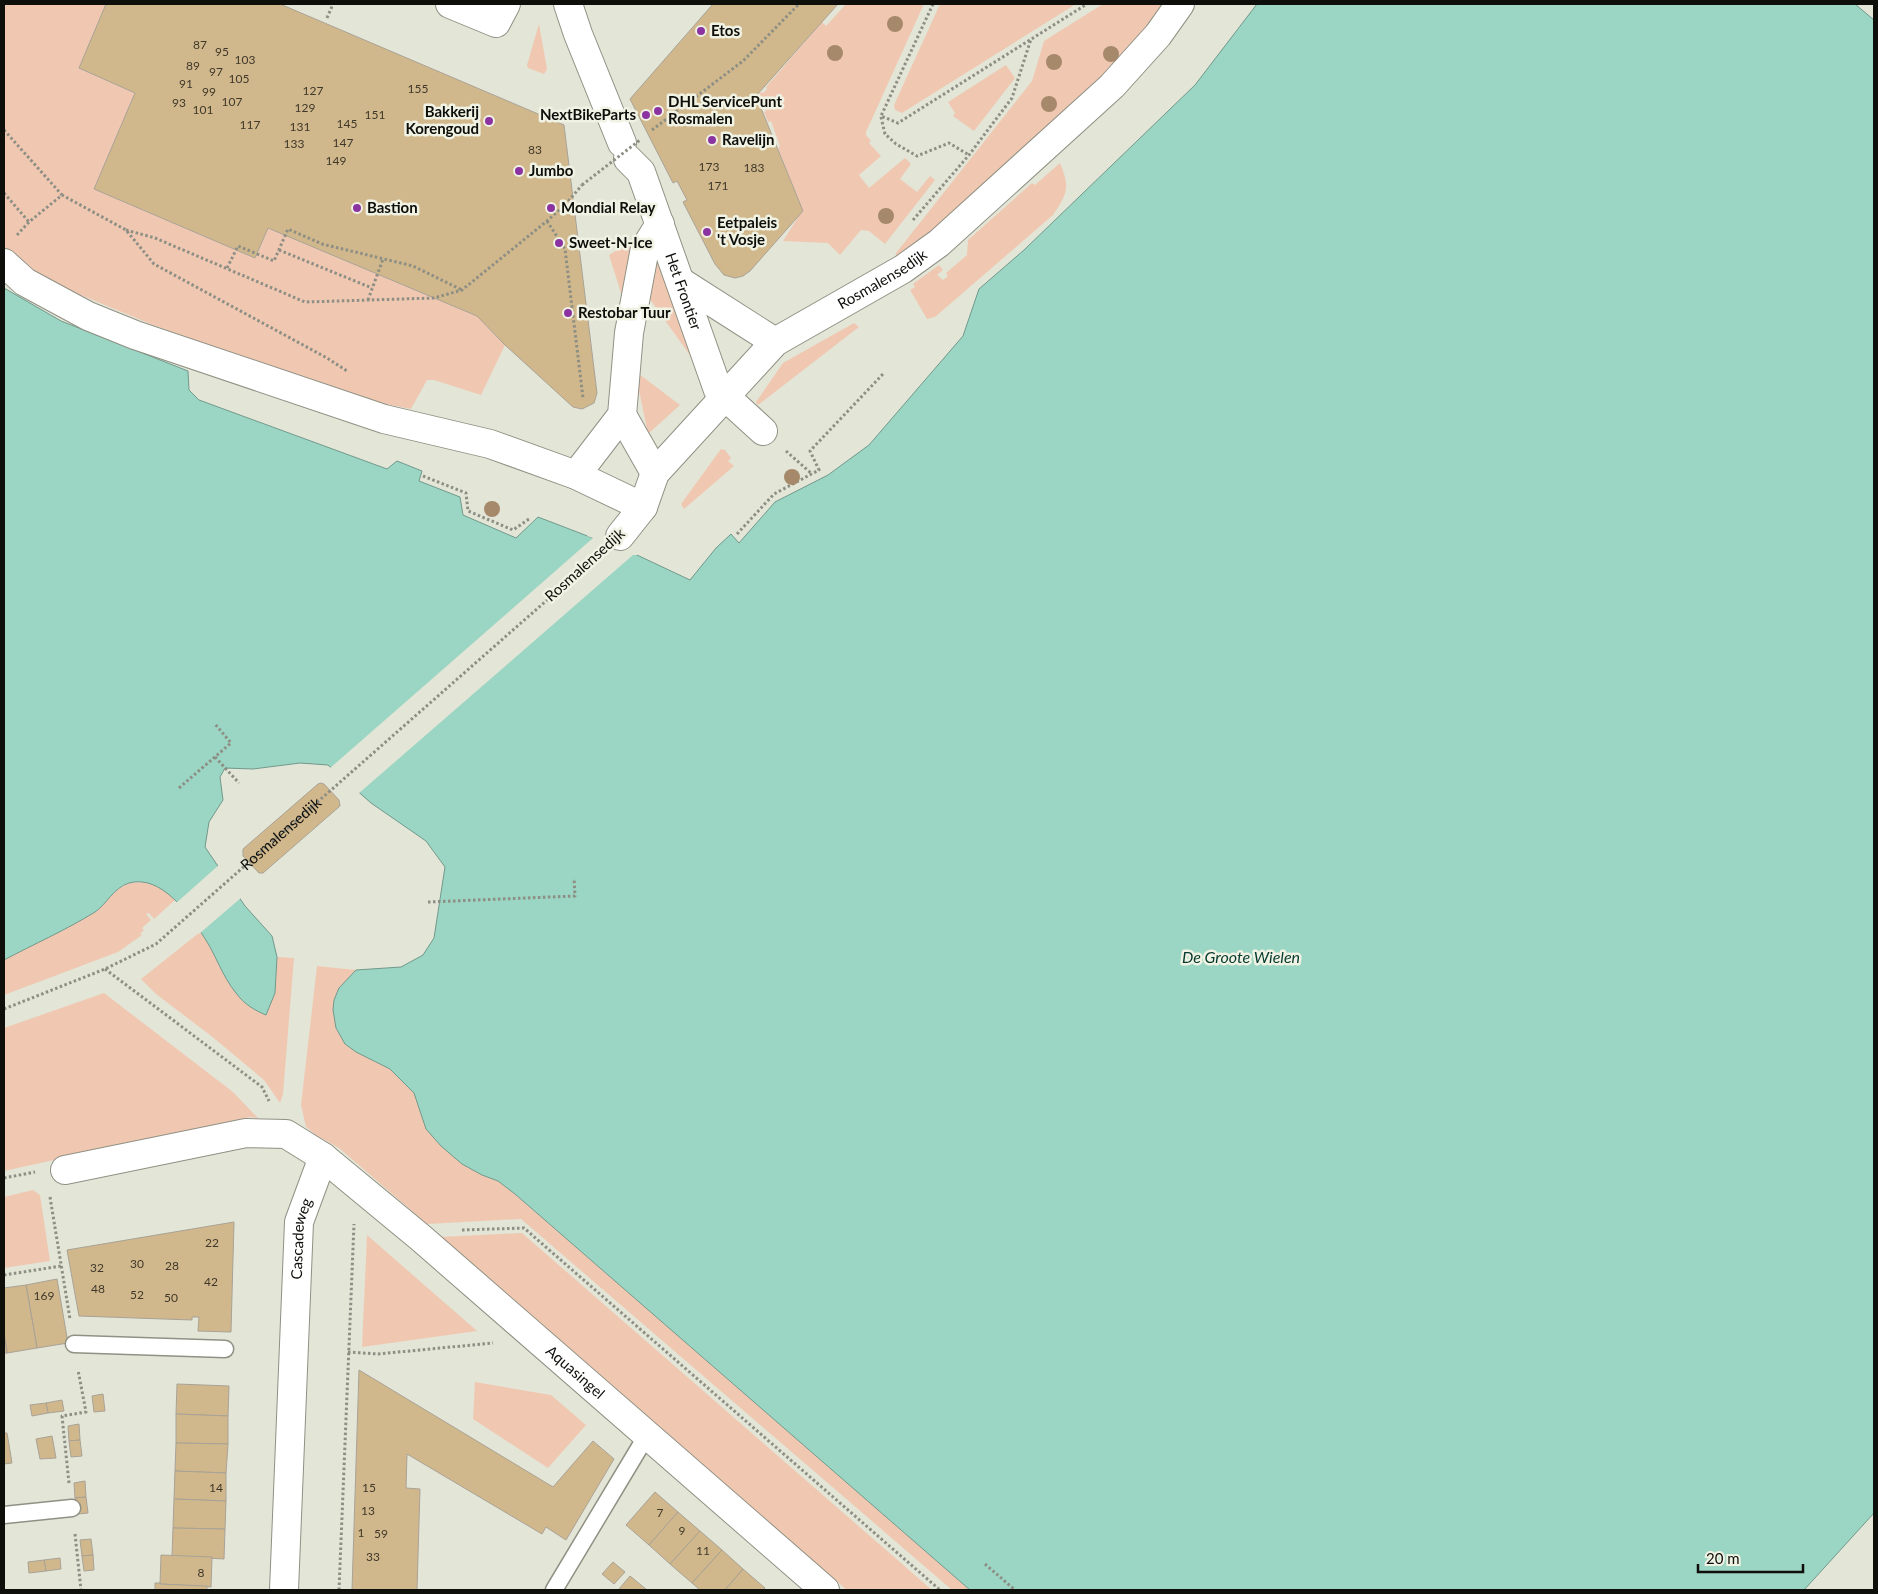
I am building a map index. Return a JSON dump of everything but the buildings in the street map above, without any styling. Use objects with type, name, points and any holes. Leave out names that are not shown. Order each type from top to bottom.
[{"type":"street","points":[[450,4],[496,23],[506,4]]},
{"type":"street","name":"Het Frontier","points":[[568,4],[578,34],[641,172],[718,390],[725,397]]},
{"type":"street","name":"Rosmalensedijk","points":[[620,536],[644,507],[654,474],[775,342],[903,269],[939,242],[1112,86],[1158,35],[1180,4]]},
{"type":"street","points":[[654,474],[622,415],[628,333],[644,248],[660,224]]},
{"type":"street","points":[[4,263],[26,282],[88,316],[135,335],[384,418],[490,444],[576,475],[644,507]]},
{"type":"street","points":[[681,282],[775,342]]},
{"type":"street","points":[[725,397],[764,430]]},
{"type":"street","points":[[576,475],[622,415]]},
{"type":"street","points":[[57,1180],[246,1133],[286,1134],[323,1157]]},
{"type":"street","name":"Aquasingel","points":[[323,1157],[415,1232],[538,1338],[825,1590]]},
{"type":"street","name":"Cascadeweg","points":[[284,1590],[299,1222],[323,1157]]},
{"type":"lane","points":[[74,1344],[225,1349]]},
{"type":"lane","points":[[554,1590],[647,1435]]},
{"type":"lane","points":[[4,1516],[72,1508]]},
{"type":"path","points":[[327,18],[333,4]]},
{"type":"path","points":[[4,130],[62,195],[126,230],[155,238],[305,302],[434,298],[462,290],[547,221],[565,205],[582,185],[743,61],[799,4]]},
{"type":"path","points":[[933,4],[881,116],[885,134],[896,144],[917,156],[949,143],[968,155]]},
{"type":"path","points":[[881,116],[898,123],[1087,4]]},
{"type":"path","points":[[912,221],[968,155],[1012,98],[1032,38]]},
{"type":"path","points":[[4,193],[29,222]]},
{"type":"path","points":[[16,236],[29,222],[62,195]]},
{"type":"path","points":[[547,221],[565,249],[583,398]]},
{"type":"path","points":[[126,230],[154,264],[327,358],[350,373]]},
{"type":"path","points":[[227,268],[238,246],[274,261],[288,230],[322,244],[413,266],[462,290]]},
{"type":"path","points":[[279,250],[372,288]]},
{"type":"path","points":[[368,300],[383,259]]},
{"type":"path","points":[[737,534],[774,494],[819,470],[810,451],[883,374]]},
{"type":"path","points":[[787,452],[812,474]]},
{"type":"path","points":[[423,476],[466,493],[468,511],[513,530],[529,519]]},
{"type":"path","name":"Rosmalensedijk","points":[[4,1009],[105,969],[156,944],[620,536]]},
{"type":"path","points":[[179,788],[231,743],[215,724]]},
{"type":"path","points":[[215,757],[239,783]]},
{"type":"path","points":[[428,902],[576,896],[574,878]]},
{"type":"path","points":[[105,969],[262,1087],[286,1134]]},
{"type":"path","points":[[57,1180],[61,1266],[86,1412],[62,1416],[81,1590]]},
{"type":"path","points":[[339,1590],[356,1185]]},
{"type":"path","points":[[459,1230],[524,1228],[940,1590]]},
{"type":"path","points":[[4,1276],[61,1266]]},
{"type":"path","points":[[348,1352],[378,1354],[538,1338]]},
{"type":"path","points":[[985,1564],[1015,1590]]},
{"type":"shaded area","points":[[4,4],[106,4],[79,68],[135,93],[94,189],[255,258],[268,228],[477,316],[505,345],[481,395],[434,380],[427,380],[411,409],[365,400],[313,385],[235,354],[153,325],[76,293],[40,275],[4,248]]},
{"type":"shaded area","points":[[846,4],[924,4],[866,132],[871,141],[869,143],[881,156],[859,175],[869,188],[905,158],[911,164],[900,179],[917,192],[930,176],[935,180],[885,244],[869,231],[861,230],[840,255],[828,243],[783,241],[802,211],[778,148],[780,146],[771,121],[768,122],[764,112],[766,111],[764,106],[761,106],[758,96],[767,89],[766,87],[822,22],[826,26]]},
{"type":"shaded area","points":[[940,4],[1076,4],[902,113],[895,110],[894,105]]},
{"type":"shaded area","points":[[1103,4],[1170,4],[1112,72],[924,243],[896,256],[896,253],[1032,81],[1044,41]]},
{"type":"shaded area","points":[[539,24],[547,69],[544,74],[528,68],[527,65]]},
{"type":"shaded area","points":[[1006,65],[1015,78],[974,131],[953,116],[955,113],[948,102]]},
{"type":"shaded area","points":[[1060,163],[1065,178],[1066,190],[1062,201],[1053,215],[935,317],[927,319],[910,290],[915,287],[913,284],[939,265],[943,270],[937,275],[943,280],[948,276],[946,273],[967,255],[968,240],[1032,183],[1035,185]]},
{"type":"shaded area","points":[[636,239],[623,299],[609,255]]},
{"type":"shaded area","points":[[656,255],[692,358],[649,298]]},
{"type":"shaded area","points":[[854,323],[859,327],[758,405],[756,402],[783,363]]},
{"type":"shaded area","points":[[635,371],[680,405],[648,434]]},
{"type":"shaded area","points":[[721,449],[725,450],[731,458],[728,461],[734,466],[684,509],[681,504]]},
{"type":"shaded area","points":[[145,882],[166,891],[175,900],[154,919],[149,913],[146,914],[151,920],[142,928],[144,930],[140,934],[142,935],[118,952],[4,995],[4,960],[97,911],[113,892],[129,883]]},
{"type":"shaded area","points":[[200,932],[275,993],[277,957],[294,958],[283,1094],[280,1103],[264,1080],[210,1035],[156,994],[141,979]]},
{"type":"shaded area","points":[[317,966],[356,970],[339,988],[376,1061],[390,1069],[414,1093],[419,1107],[482,1175],[498,1181],[515,1194],[970,1590],[952,1590],[521,1219],[427,1224],[339,1148],[306,1127],[301,1105]]},
{"type":"shaded area","points":[[104,993],[233,1092],[258,1118],[250,1117],[4,1171],[4,1028]]},
{"type":"shaded area","points":[[33,1190],[40,1195],[50,1261],[4,1268],[4,1197]]},
{"type":"shaded area","points":[[522,1233],[932,1590],[847,1590],[439,1237]]},
{"type":"shaded area","points":[[367,1235],[477,1331],[362,1347]]},
{"type":"shaded area","points":[[475,1382],[551,1395],[586,1425],[548,1468],[473,1419]]},
{"type":"water","name":"De Groote Wielen","points":[[1257,4],[1855,4],[1874,20],[1874,1513],[1804,1590],[970,1590],[515,1194],[498,1181],[462,1164],[441,1146],[426,1129],[414,1093],[390,1069],[356,1052],[345,1044],[336,1028],[333,1010],[334,1000],[339,988],[356,970],[401,967],[423,955],[434,938],[445,867],[426,841],[371,803],[328,765],[300,763],[253,769],[225,768],[220,777],[223,800],[209,822],[205,847],[245,906],[272,936],[277,957],[275,993],[266,1015],[242,1000],[227,980],[204,937],[182,907],[163,890],[152,884],[141,882],[123,885],[95,912],[4,960],[4,288],[61,321],[188,371],[189,390],[199,400],[387,469],[397,461],[422,471],[419,481],[460,497],[463,515],[516,538],[538,517],[637,555],[690,580],[716,548],[731,534],[739,543],[775,502],[828,475],[869,445],[963,336],[979,289],[1024,250],[1195,85]]},
{"type":"pier","points":[[588,534],[639,555],[633,555],[358,794],[329,769],[593,538],[587,536]]},
{"type":"pier","points":[[220,864],[242,897],[199,934],[175,904]]},
{"type":"place","name":"Etos","points":[[701,31]]},
{"type":"place","name":"DHL ServicePunt Rosmalen","points":[[658,111]]},
{"type":"place","name":"NextBikeParts","points":[[646,115]]},
{"type":"place","name":"Bakkerij Korengoud","points":[[489,121]]},
{"type":"place","name":"Ravelijn","points":[[712,140]]},
{"type":"place","name":"Jumbo","points":[[519,171]]},
{"type":"place","name":"Bastion","points":[[357,208]]},
{"type":"place","name":"Mondial Relay","points":[[551,208]]},
{"type":"place","name":"Eetpaleis 't Vosje","points":[[707,232]]},
{"type":"place","name":"Sweet-N-Ice","points":[[559,243]]},
{"type":"place","name":"Restobar Tuur","points":[[568,313]]}]
